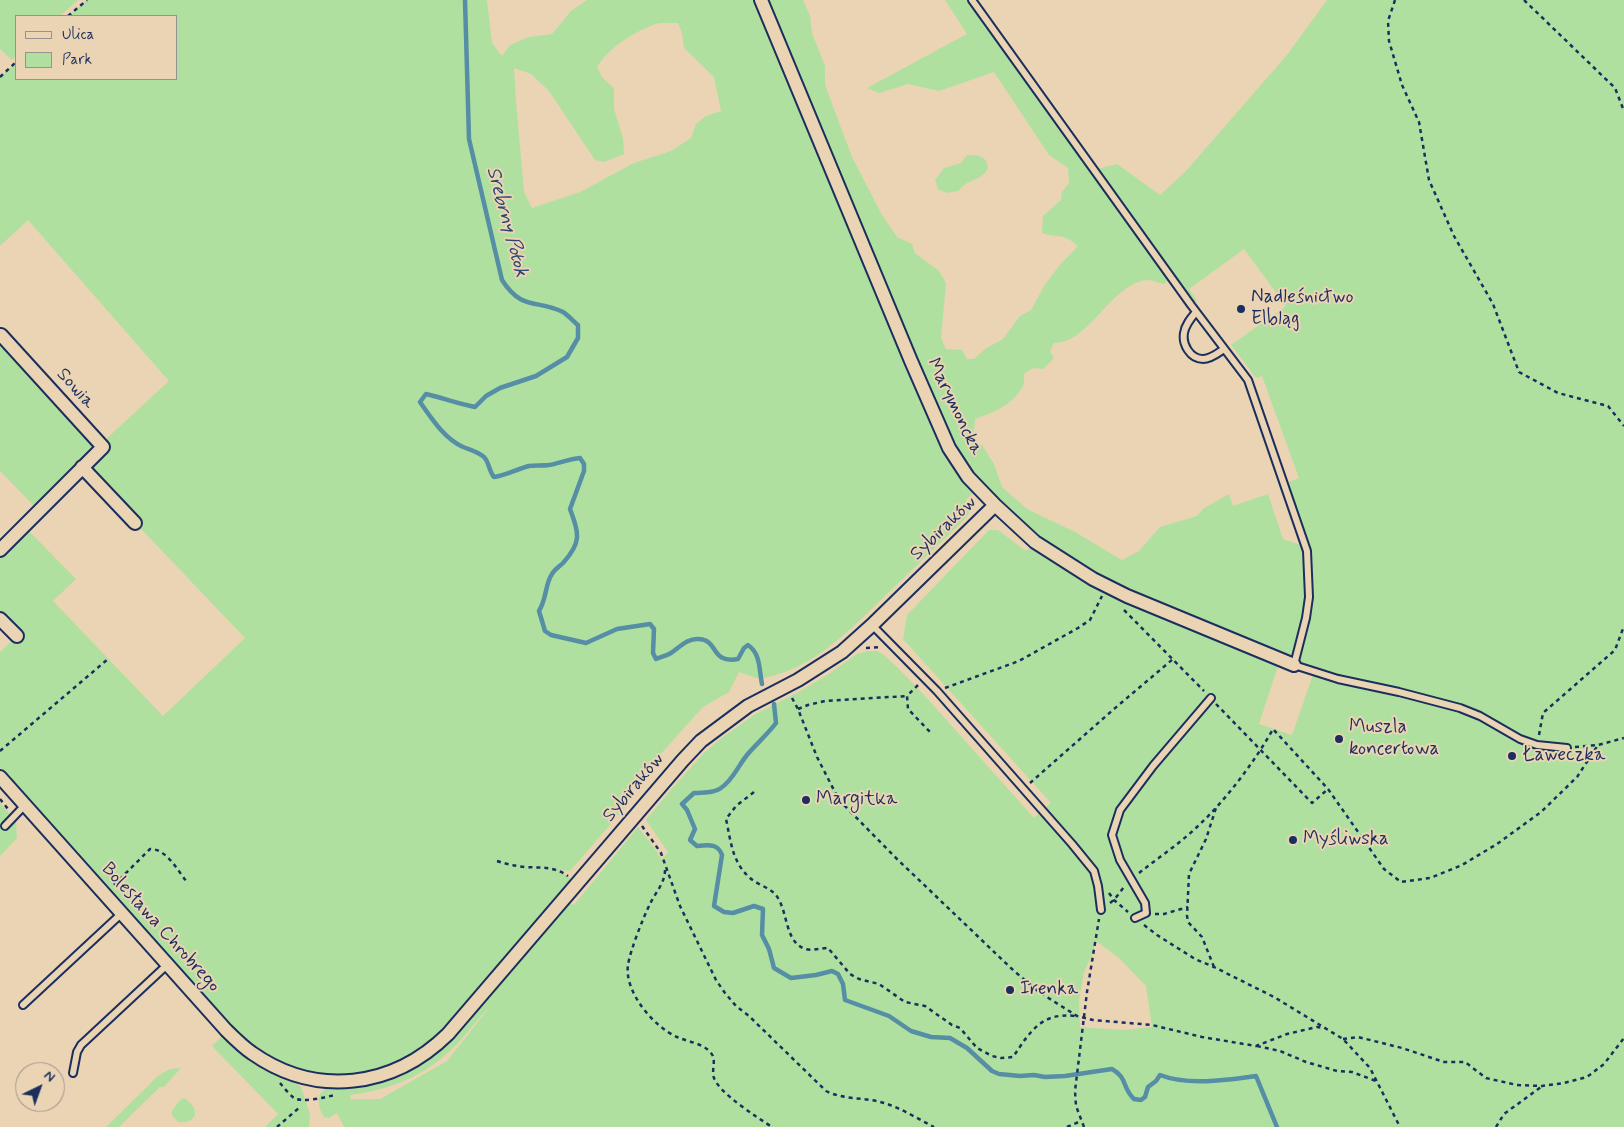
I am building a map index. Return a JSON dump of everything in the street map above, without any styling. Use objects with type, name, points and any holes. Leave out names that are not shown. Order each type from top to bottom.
[{"type":"street","name":"Marymoncka","points":[[761,0],[942,433],[959,465],[968,477],[1035,542],[1107,587],[1294,665]]},
{"type":"street","name":"Sowia","points":[[0,550],[103,447],[1,335]]},
{"type":"street","points":[[82,467],[135,523]]},
{"type":"street","name":"Sybiraków","points":[[310,1079],[348,1081],[378,1076],[400,1069],[434,1047],[462,1019],[683,760],[702,741],[748,706],[804,676],[842,652],[995,505]]},
{"type":"street","points":[[0,618],[17,636]]},
{"type":"street","name":"Bolesława Chrobrego","points":[[0,777],[226,1030],[244,1047],[276,1067],[310,1079]]},
{"type":"lane","points":[[972,0],[1196,312],[1248,380],[1307,552],[1309,597],[1306,618],[1294,665],[1338,679],[1460,708],[1480,716],[1520,739],[1537,745],[1566,748]]},
{"type":"lane","points":[[1196,312],[1184,333],[1187,350],[1194,356],[1204,360],[1224,349]]},
{"type":"lane","points":[[872,625],[937,690],[1094,871],[1101,910]]},
{"type":"lane","points":[[1135,918],[1146,913],[1145,903],[1116,850],[1112,836],[1120,810],[1153,766],[1211,698]]},
{"type":"lane","points":[[5,826],[25,805]]},
{"type":"lane","points":[[23,1005],[121,914]]},
{"type":"lane","points":[[73,1073],[78,1048],[167,965]]},
{"type":"path","points":[[69,15],[87,0]]},
{"type":"path","points":[[1395,0],[1388,21],[1389,42],[1402,85],[1419,122],[1430,180],[1454,236],[1493,304],[1519,372],[1558,393],[1608,406],[1624,426]]},
{"type":"path","points":[[1524,0],[1616,88],[1624,111]]},
{"type":"path","points":[[0,77],[15,63]]},
{"type":"path","points":[[937,690],[1019,661],[1078,628],[1090,620],[1107,587]]},
{"type":"path","points":[[1120,606],[1312,803],[1328,789]]},
{"type":"path","points":[[1537,745],[1543,713],[1615,650],[1624,626]]},
{"type":"path","points":[[864,648],[880,647],[887,640]]},
{"type":"path","points":[[0,750],[108,659]]},
{"type":"path","points":[[1037,777],[1173,659]]},
{"type":"path","points":[[798,709],[825,701],[908,696],[919,686]]},
{"type":"path","points":[[790,693],[817,757],[839,800],[896,858],[1014,971],[1039,992],[1077,1016]]},
{"type":"path","points":[[908,696],[908,709],[930,732]]},
{"type":"path","points":[[1400,1127],[1370,1068],[1343,1039],[1274,997],[1195,959],[1157,935],[1114,900],[1131,880],[1196,827],[1216,806],[1261,751],[1273,729],[1328,789],[1384,869],[1401,882],[1430,878],[1462,865],[1497,844],[1541,812],[1577,777],[1598,745]]},
{"type":"path","points":[[1566,748],[1598,745],[1624,738]]},
{"type":"path","points":[[754,792],[736,806],[726,819],[736,863],[751,879],[774,893],[783,908],[790,935],[796,943],[806,949],[828,948],[850,974],[859,979],[878,984],[905,1002],[925,1006],[952,1025],[960,1028],[977,1048],[992,1056],[1001,1058],[1013,1057],[1030,1032],[1039,1024],[1062,1014],[1084,1018],[1152,1024],[1202,1037],[1280,1051],[1306,1062],[1337,1071],[1352,1072],[1377,1082]]},
{"type":"path","points":[[1214,967],[1202,937],[1188,922],[1187,916],[1189,874],[1206,839],[1216,806]]},
{"type":"path","points":[[639,823],[661,853],[680,906],[716,980],[736,1006],[749,1016],[826,1090],[838,1096],[883,1102],[934,1127]]},
{"type":"path","points":[[104,895],[150,849],[160,850],[166,855],[187,882]]},
{"type":"path","points":[[497,861],[523,866],[557,869],[577,884]]},
{"type":"path","points":[[666,867],[663,880],[646,913],[628,965],[632,988],[642,1007],[654,1022],[676,1036],[705,1047],[710,1051],[713,1055],[714,1077],[719,1087],[772,1127]]},
{"type":"path","points":[[1146,913],[1164,914],[1188,907]]},
{"type":"path","points":[[1084,1127],[1076,1106],[1076,1081],[1092,955],[1101,910]]},
{"type":"path","points":[[1256,1046],[1287,1034],[1317,1027],[1324,1028]]},
{"type":"path","points":[[1343,1039],[1358,1037],[1402,1048],[1444,1062],[1465,1062],[1486,1078],[1517,1085],[1542,1086],[1587,1077],[1604,1064],[1624,1038]]},
{"type":"path","points":[[275,1078],[296,1099],[322,1099],[342,1093]]},
{"type":"path","points":[[1496,1127],[1504,1114],[1542,1086]]},
{"type":"path","points":[[277,1127],[300,1107]]},
{"type":"path","points":[[1066,1127],[1081,1121]]},
{"type":"green space","points":[[0,0],[78,0],[61,15],[15,15],[15,57],[12,60],[0,49]]},
{"type":"green space","points":[[87,0],[487,0],[492,43],[502,56],[510,45],[529,37],[552,34],[571,11],[587,0],[803,0],[810,16],[812,33],[825,66],[825,85],[852,157],[882,215],[897,237],[912,244],[915,253],[939,271],[946,283],[941,338],[946,349],[962,350],[967,359],[974,359],[985,349],[1003,339],[1020,316],[1031,310],[1044,286],[1059,266],[1078,246],[1064,237],[1042,233],[1043,216],[1061,200],[1062,192],[1069,183],[1068,168],[1049,155],[994,72],[939,91],[908,84],[879,93],[867,88],[967,34],[945,0],[972,0],[1094,170],[1117,164],[1160,195],[1186,171],[1287,55],[1327,0],[1624,0],[1624,1127],[344,1127],[337,1113],[329,1118],[324,1117],[320,1109],[319,1097],[327,1088],[360,1086],[392,1079],[424,1063],[447,1044],[569,903],[574,905],[638,827],[656,850],[661,860],[668,852],[646,820],[703,754],[720,739],[754,715],[829,674],[857,654],[877,651],[895,665],[1034,818],[1051,803],[903,639],[907,615],[989,530],[998,530],[1026,551],[1035,542],[978,488],[966,500],[970,508],[963,521],[861,619],[832,644],[816,656],[783,673],[755,678],[739,672],[729,692],[703,707],[622,797],[629,803],[570,871],[560,870],[572,880],[458,1015],[429,1043],[410,1056],[389,1065],[367,1072],[345,1075],[301,1070],[279,1062],[259,1050],[225,1020],[0,768],[0,652],[17,636],[0,619],[0,550],[24,526],[76,579],[53,601],[163,716],[245,638],[83,468],[39,511],[0,471],[0,335],[105,440],[169,381],[28,220],[0,246],[0,77],[15,63],[15,80],[178,80],[178,15],[69,15]],"holes":[[[659,23],[678,23],[682,33],[684,48],[714,77],[721,111],[706,116],[696,124],[691,138],[671,151],[634,163],[580,192],[532,208],[524,192],[514,68],[531,74],[549,91],[595,160],[604,162],[624,154],[623,138],[614,109],[614,88],[602,77],[597,67],[602,59],[624,40]],[[1244,249],[1286,306],[1231,345],[1256,378],[1262,376],[1299,478],[1283,484],[1304,546],[1283,539],[1268,494],[1233,506],[1229,494],[1204,508],[1197,516],[1160,527],[1139,551],[1122,560],[1077,533],[1027,509],[1002,487],[994,464],[982,445],[973,444],[975,419],[996,411],[1009,403],[1024,385],[1024,374],[1033,368],[1043,369],[1054,358],[1050,351],[1054,343],[1067,340],[1079,333],[1123,291],[1135,283],[1152,280],[1164,284],[1171,278],[1191,305],[1197,301],[1189,289]],[[1280,660],[1314,672],[1292,735],[1259,724]],[[1096,941],[1119,958],[1146,986],[1152,1027],[1124,1030],[1080,1027],[1079,1001],[1084,972]],[[489,1008],[447,1061],[380,1099],[350,1099],[351,1095],[383,1088],[411,1078],[437,1062],[461,1040]]]},
{"type":"green space","points":[[967,155],[985,159],[988,166],[987,170],[958,191],[946,193],[938,189],[935,180],[944,168],[961,163]]},
{"type":"green space","points":[[0,803],[16,821],[17,838],[0,856]]},
{"type":"green space","points":[[223,1035],[250,1059],[301,1087],[310,1114],[309,1127],[265,1127],[278,1114],[212,1046]]},
{"type":"green space","points":[[181,1068],[164,1087],[160,1087],[119,1127],[106,1127],[158,1076],[170,1069]]},
{"type":"green space","points":[[184,1098],[193,1106],[195,1115],[190,1120],[178,1122],[171,1112],[180,1100]]},
{"type":"waterway","name":"Srebrny Potok","points":[[465,0],[469,139],[502,280],[509,290],[523,300],[565,313],[578,325],[578,338],[567,357],[536,376],[500,388],[486,396],[475,407],[426,394],[420,402],[450,439],[484,457],[494,477],[529,466],[549,465],[580,458],[584,464],[584,471],[570,509],[577,532],[576,543],[569,556],[554,571],[550,578],[539,611],[545,631],[551,635],[586,643],[617,629],[650,624],[654,629],[653,653],[656,659],[695,639],[705,640],[710,643],[719,655],[729,660],[738,659],[744,648],[748,645],[757,658],[762,684]]},
{"type":"waterway","name":"Srebrny Potok","points":[[774,704],[776,723],[747,755],[729,781],[715,791],[694,793],[682,804],[687,810],[695,829],[690,840],[697,846],[709,845],[718,848],[722,855],[714,906],[724,912],[733,913],[754,906],[763,909],[762,935],[769,949],[774,968],[791,978],[832,971],[838,974],[843,984],[845,1000],[889,1016],[911,1031],[931,1037],[950,1038],[967,1048],[992,1071],[999,1074],[1045,1077],[1112,1069],[1123,1080],[1130,1095],[1134,1099],[1141,1100],[1145,1097],[1148,1087],[1160,1075],[1195,1081],[1256,1076],[1277,1127]]},
{"type":"place","name":"Nadleśnictwo Elbląg","points":[[1241,309]]},
{"type":"place","name":"Muszla koncertowa","points":[[1339,739]]},
{"type":"place","name":"Ławeczka","points":[[1512,756]]},
{"type":"place","name":"Margitka","points":[[806,800]]},
{"type":"place","name":"Myśliwska","points":[[1293,840]]},
{"type":"place","name":"Irenka","points":[[1010,990]]}]
